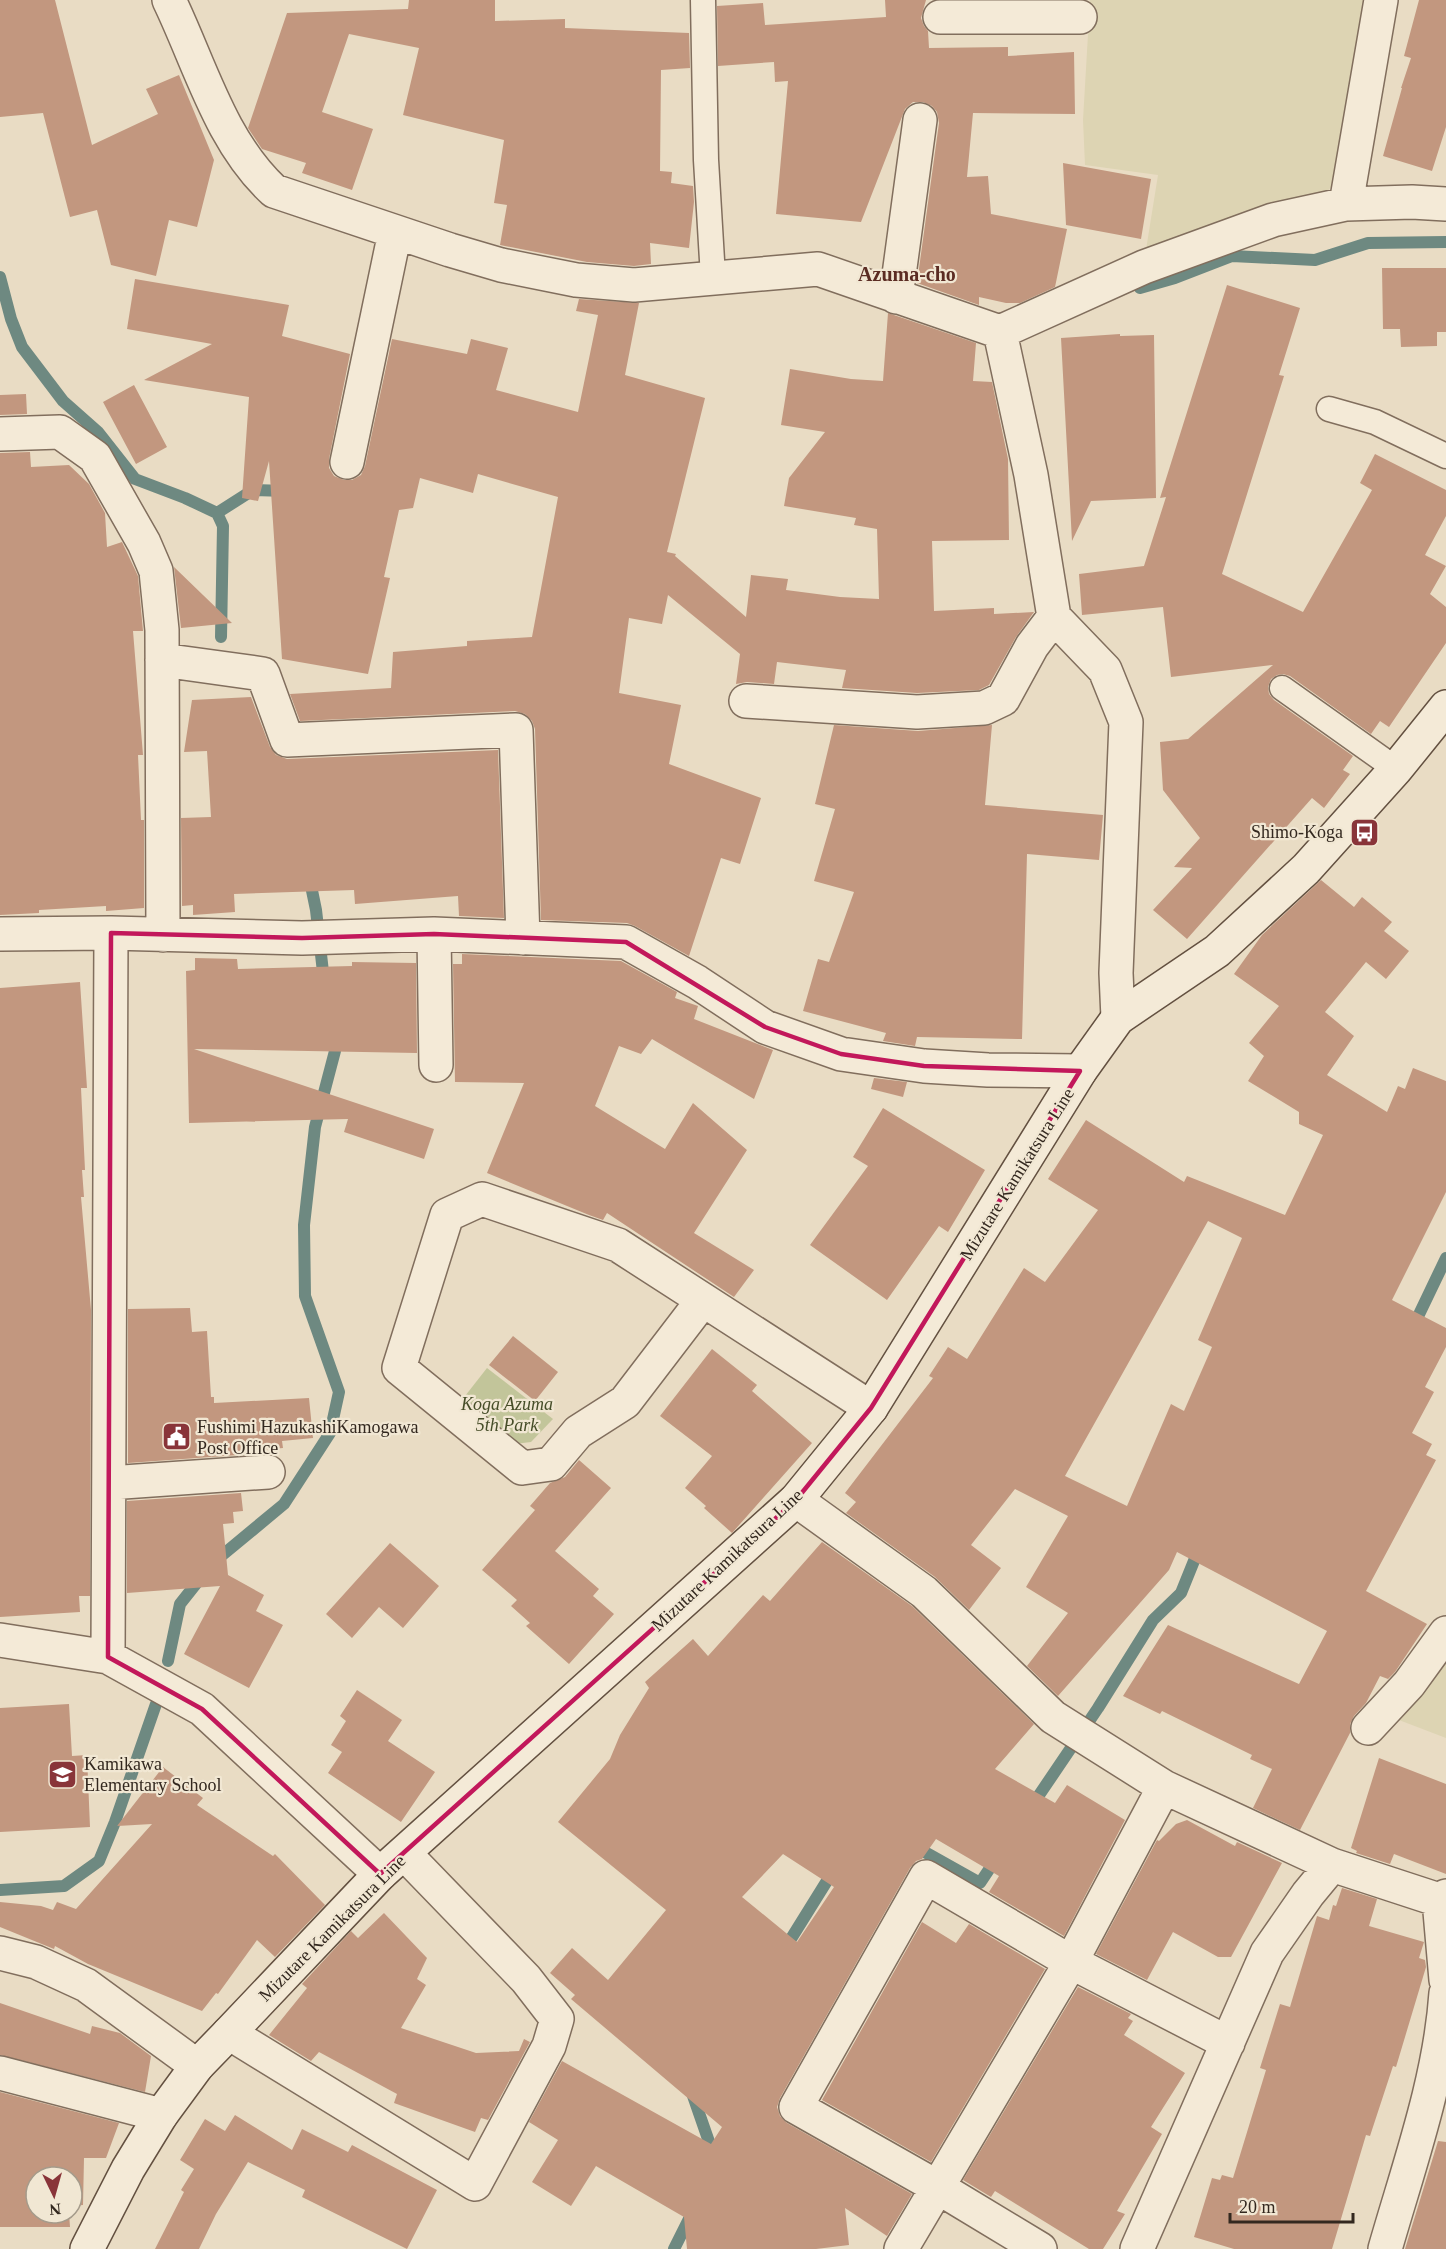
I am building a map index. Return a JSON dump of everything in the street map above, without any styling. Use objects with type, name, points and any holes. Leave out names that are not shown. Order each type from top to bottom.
[{"type":"street","points":[[169,0],[225,126],[255,174],[274,191],[501,265],[576,280],[634,285],[818,269],[1000,332],[1144,267],[1273,220],[1346,204],[1412,202],[1446,204]]},
{"type":"street","points":[[1346,204],[1381,0]]},
{"type":"street","points":[[940,17],[1004,8],[1080,17]]},
{"type":"street","points":[[896,297],[920,120]]},
{"type":"street","points":[[347,462],[395,232]]},
{"type":"street","points":[[1000,332],[1031,475],[1053,617],[1105,670],[1126,722],[1116,973],[1118,1018]]},
{"type":"street","points":[[0,434],[60,432],[95,458],[144,543],[156,571],[162,630],[162,935]]},
{"type":"street","points":[[746,701],[917,712],[984,708],[1003,699],[1032,646],[1053,617]]},
{"type":"street","points":[[162,660],[263,674],[287,740],[516,730],[523,938]]},
{"type":"street","name":"Mizutare Kamikatsura Line","points":[[87,2249],[128,2169],[161,2115],[197,2066],[392,1864],[796,1500],[871,1408],[1080,1071],[1118,1018],[1217,951],[1306,869],[1444,712]]},
{"type":"street","points":[[108,1657],[111,933]]},
{"type":"street","points":[[0,934],[111,933],[315,937],[435,934],[626,942],[697,982],[765,1027],[841,1054],[924,1066],[988,1070],[1080,1071]]},
{"type":"street","points":[[435,934],[436,1065]]},
{"type":"street","points":[[704,1300],[625,1402],[578,1432],[551,1464],[522,1468],[399,1368],[447,1215],[482,1199],[618,1245],[704,1300],[871,1408]]},
{"type":"street","points":[[109,1483],[268,1472]]},
{"type":"street","points":[[796,1500],[924,1592],[1053,1717],[1164,1787],[1332,1865],[1442,1898],[1446,1980]]},
{"type":"street","points":[[1368,1728],[1409,1684],[1446,1633]]},
{"type":"street","points":[[0,1640],[108,1657],[202,1709],[392,1864],[526,1979],[557,2019],[549,2046],[475,2184],[229,2033]]},
{"type":"street","points":[[902,2249],[1071,1962],[1164,1787]]},
{"type":"street","points":[[1137,2249],[1267,1953],[1308,1894],[1332,1865]]},
{"type":"street","points":[[1040,2249],[939,2188],[796,2107],[926,1877],[1071,1962],[1228,2043]]},
{"type":"street","points":[[0,1953],[36,1962],[86,1985],[197,2066]]},
{"type":"street","points":[[1385,2249],[1434,2123],[1446,1993]]},
{"type":"street","points":[[0,2073],[161,2115]]},
{"type":"lane","points":[[704,0],[706,160],[713,277]]},
{"type":"lane","points":[[1329,409],[1376,422],[1446,456]]},
{"type":"lane","points":[[1282,688],[1396,769]]},
{"type":"highlighted area","points":[[111,933],[302,938],[434,934],[626,942],[765,1027],[841,1054],[924,1066],[1080,1071],[871,1408],[796,1500],[380,1874],[202,1709],[108,1657]]},
{"type":"shaded area","points":[[1090,0],[1370,0],[1337,179],[1321,200],[1145,256],[1158,175],[1085,165],[1083,120]]},
{"type":"shaded area","points":[[1446,1646],[1446,1738],[1391,1717]]},
{"type":"green space","name":"Koga Azuma 5th Park","points":[[487,1368],[553,1419],[531,1442],[506,1445],[458,1405]]},
{"type":"building","points":[[0,0],[55,0],[92,145],[158,114],[146,89],[179,75],[214,160],[197,227],[169,220],[156,276],[111,265],[97,210],[70,217],[43,113],[0,117]]},
{"type":"building","points":[[409,0],[495,0],[495,21],[565,19],[565,28],[689,33],[690,68],[661,70],[660,171],[672,172],[671,183],[693,186],[694,202],[689,248],[650,243],[651,264],[634,266],[587,262],[500,245],[507,205],[494,203],[504,140],[403,115],[419,48],[349,34],[322,112],[373,129],[352,190],[302,173],[306,163],[262,149],[248,128],[287,13],[408,9]]},
{"type":"building","points":[[885,0],[926,0],[921,18],[928,31],[929,48],[1008,47],[1008,56],[1074,52],[1075,114],[973,113],[967,177],[988,176],[991,214],[1067,229],[1055,287],[1020,303],[1006,303],[979,297],[979,305],[917,283],[939,123],[937,112],[932,106],[923,102],[913,102],[905,109],[861,222],[776,214],[788,81],[775,82],[774,62],[718,66],[717,6],[763,3],[765,25],[886,17]]},
{"type":"building","points":[[1419,0],[1446,0],[1446,127],[1432,171],[1383,156],[1411,58],[1404,56]]},
{"type":"building","points":[[1063,163],[1151,179],[1141,239],[1066,225]]},
{"type":"building","points":[[1382,268],[1446,268],[1446,332],[1437,332],[1437,346],[1401,347],[1400,329],[1383,329]]},
{"type":"building","points":[[135,279],[289,305],[282,336],[350,354],[329,459],[329,468],[334,476],[344,480],[352,480],[361,475],[365,466],[392,339],[467,354],[471,339],[508,348],[496,390],[578,412],[598,315],[576,311],[579,299],[639,303],[625,375],[705,398],[667,552],[676,554],[675,556],[746,617],[751,575],[788,579],[786,590],[879,599],[877,529],[854,525],[856,518],[784,506],[789,478],[825,432],[781,425],[790,369],[851,379],[883,381],[888,313],[976,343],[973,381],[992,382],[1008,459],[1009,540],[932,541],[934,611],[994,608],[994,614],[1034,612],[1016,637],[989,685],[979,690],[917,693],[842,688],[846,670],[777,662],[774,684],[747,682],[736,684],[740,654],[668,595],[662,624],[629,618],[619,693],[681,705],[669,764],[761,798],[740,864],[721,858],[689,956],[627,923],[541,920],[535,729],[532,721],[525,714],[515,711],[300,721],[290,694],[391,688],[393,652],[467,646],[467,641],[532,637],[558,497],[478,474],[473,493],[420,478],[413,508],[399,510],[384,577],[390,578],[368,674],[282,659],[269,461],[258,501],[242,498],[249,397],[144,380],[212,344],[127,329]]},
{"type":"building","points":[[1227,285],[1300,308],[1279,375],[1284,376],[1222,574],[1303,612],[1372,490],[1360,483],[1375,454],[1446,490],[1446,516],[1425,555],[1446,566],[1430,594],[1446,607],[1446,643],[1389,727],[1380,721],[1371,734],[1290,676],[1283,674],[1271,679],[1268,687],[1269,694],[1274,700],[1353,756],[1343,770],[1350,774],[1324,808],[1312,798],[1187,939],[1153,910],[1192,868],[1174,867],[1200,838],[1163,790],[1160,742],[1188,739],[1273,665],[1171,677],[1163,607],[1082,615],[1079,574],[1144,566],[1166,497],[1160,498]]},
{"type":"building","points":[[1120,334],[1120,336],[1154,335],[1156,498],[1091,501],[1072,541],[1061,338]]},
{"type":"building","points":[[134,385],[167,447],[136,464],[103,402]]},
{"type":"building","points":[[26,394],[27,414],[0,415],[0,395]]},
{"type":"building","points":[[30,452],[31,467],[69,465],[89,484],[105,513],[107,547],[122,542],[138,576],[143,631],[133,631],[143,755],[138,755],[141,820],[144,820],[144,908],[106,911],[106,906],[0,915],[0,453]]},
{"type":"building","points":[[174,567],[232,623],[181,628]]},
{"type":"building","points":[[251,697],[270,747],[276,755],[287,759],[498,750],[504,918],[459,916],[458,896],[355,904],[354,890],[234,894],[235,912],[193,915],[193,905],[182,906],[181,818],[211,817],[207,751],[184,752],[192,700]]},
{"type":"building","points":[[834,725],[918,731],[992,725],[985,805],[1103,815],[1099,860],[1027,854],[1022,1039],[917,1037],[915,1046],[883,1041],[886,1033],[803,1011],[818,959],[829,962],[854,892],[814,881],[835,809],[815,804]]},
{"type":"building","points":[[1321,880],[1354,907],[1362,897],[1392,922],[1384,931],[1409,951],[1386,979],[1366,962],[1325,1012],[1354,1036],[1327,1075],[1387,1112],[1398,1086],[1405,1089],[1413,1068],[1446,1081],[1446,1192],[1392,1300],[1446,1328],[1446,1347],[1425,1387],[1434,1392],[1412,1433],[1432,1444],[1426,1455],[1436,1460],[1366,1591],[1427,1624],[1395,1672],[1388,1679],[1380,1676],[1366,1703],[1354,1716],[1350,1724],[1350,1733],[1300,1830],[1253,1808],[1272,1769],[1250,1759],[1252,1755],[1162,1711],[1160,1714],[1123,1696],[1168,1625],[1299,1684],[1327,1631],[1177,1552],[1169,1570],[1058,1696],[1027,1666],[1068,1613],[1026,1587],[1068,1516],[1015,1489],[971,1545],[1001,1568],[969,1610],[935,1577],[846,1513],[856,1502],[845,1493],[933,1378],[929,1376],[948,1347],[967,1359],[1024,1268],[1045,1282],[1098,1210],[1048,1179],[1086,1120],[1184,1182],[1187,1176],[1285,1215],[1323,1135],[1299,1124],[1299,1112],[1248,1081],[1264,1056],[1249,1043],[1279,1006],[1234,974],[1262,935]],"holes":[[[1208,1221],[1242,1238],[1198,1340],[1212,1347],[1184,1411],[1171,1404],[1127,1506],[1065,1476]]]},
{"type":"building","points":[[462,954],[621,961],[677,992],[675,998],[698,1006],[694,1019],[773,1050],[754,1099],[652,1039],[641,1054],[619,1046],[595,1106],[665,1149],[693,1103],[747,1150],[694,1233],[754,1270],[734,1297],[607,1213],[603,1220],[487,1173],[524,1083],[455,1082],[453,964],[462,964]]},
{"type":"building","points":[[195,958],[237,959],[238,969],[352,966],[352,962],[416,963],[417,1053],[194,1049],[434,1129],[424,1159],[344,1132],[348,1119],[189,1123],[186,971],[195,970]]},
{"type":"building","points":[[80,982],[87,1088],[81,1088],[85,1170],[82,1170],[84,1197],[81,1197],[91,1310],[90,1596],[79,1596],[80,1612],[0,1617],[0,988]]},
{"type":"building","points":[[874,1078],[907,1082],[903,1097],[871,1089]]},
{"type":"building","points":[[883,1108],[985,1170],[948,1232],[939,1226],[887,1300],[810,1245],[868,1166],[853,1157]]},
{"type":"building","points":[[190,1308],[192,1332],[207,1331],[211,1397],[214,1397],[214,1403],[309,1398],[313,1438],[282,1441],[283,1448],[238,1452],[238,1455],[128,1463],[128,1309]]},
{"type":"building","points":[[513,1336],[558,1372],[535,1401],[489,1365]]},
{"type":"building","points":[[712,1349],[757,1385],[752,1391],[812,1443],[732,1533],[685,1488],[712,1456],[660,1416]]},
{"type":"building","points":[[579,1460],[611,1488],[555,1551],[599,1589],[593,1596],[614,1614],[569,1664],[526,1626],[530,1623],[511,1606],[517,1600],[482,1570],[535,1510],[530,1506],[550,1483],[565,1477]]},
{"type":"building","points":[[241,1493],[243,1511],[233,1512],[234,1523],[223,1524],[228,1575],[264,1595],[256,1611],[283,1625],[249,1688],[184,1654],[220,1586],[127,1593],[127,1501]]},
{"type":"building","points":[[822,1542],[912,1606],[1034,1724],[995,1769],[1055,1803],[1067,1785],[1125,1820],[1064,1936],[989,1892],[999,1876],[936,1839],[922,1859],[916,1861],[910,1868],[777,2107],[780,2116],[787,2123],[912,2194],[887,2236],[845,2208],[849,2245],[816,2249],[687,2249],[684,2217],[596,2166],[571,2206],[532,2182],[558,2140],[529,2122],[562,2061],[711,2144],[722,2127],[571,1999],[575,1995],[550,1973],[572,1948],[608,1980],[666,1910],[558,1822],[610,1759],[620,1735],[649,1688],[645,1682],[693,1639],[708,1656],[763,1595],[770,1601]],"holes":[[[783,1854],[834,1887],[797,1942],[742,1897]]]},
{"type":"building","points":[[390,1543],[439,1586],[403,1628],[379,1607],[352,1638],[326,1614]]},
{"type":"building","points":[[357,1690],[402,1720],[388,1741],[435,1772],[401,1822],[328,1773],[342,1752],[331,1745],[346,1721],[340,1716]]},
{"type":"building","points":[[69,1704],[72,1756],[87,1755],[90,1827],[0,1832],[0,1708]]},
{"type":"building","points":[[1379,1758],[1446,1784],[1446,1874],[1394,1854],[1390,1864],[1356,1853],[1357,1851],[1351,1848]]},
{"type":"building","points":[[163,1767],[203,1798],[197,1805],[273,1856],[275,1854],[325,1905],[275,1957],[257,1940],[218,1994],[216,1993],[202,2011],[88,1964],[55,1946],[54,1949],[0,1927],[0,1902],[41,1906],[53,1910],[57,1902],[76,1909],[152,1824],[117,1826]]},
{"type":"building","points":[[1187,1820],[1235,1846],[1237,1842],[1282,1863],[1231,1957],[1218,1957],[1173,1932],[1147,1980],[1096,1954],[1157,1840],[1159,1841],[1176,1824]]},
{"type":"building","points":[[1342,1888],[1377,1899],[1369,1926],[1424,1942],[1419,1958],[1425,1960],[1426,1967],[1396,2067],[1393,2066],[1370,2136],[1366,2135],[1332,2249],[1234,2249],[1194,2237],[1212,2178],[1220,2180],[1222,2175],[1233,2178],[1266,2070],[1260,2068],[1280,2004],[1290,2007],[1317,1916],[1329,1920],[1333,1905],[1336,1906]]},
{"type":"building","points":[[384,1913],[427,1958],[417,1979],[426,1985],[401,2028],[476,2053],[519,2051],[524,2039],[530,2042],[488,2120],[481,2118],[475,2132],[394,2103],[397,2094],[319,2052],[311,2061],[269,2035],[307,1988],[302,1984],[351,1931],[358,1938]]},
{"type":"building","points":[[922,1922],[956,1943],[969,1924],[1045,1969],[931,2162],[822,2100]]},
{"type":"building","points":[[1078,1987],[1131,2014],[1128,2018],[1133,2021],[1124,2035],[1185,2073],[1151,2127],[1162,2134],[1117,2211],[1125,2214],[1103,2249],[1089,2249],[995,2191],[991,2197],[963,2180]]},
{"type":"building","points":[[0,2003],[90,2034],[92,2026],[120,2033],[151,2056],[145,2092],[0,2055]]},
{"type":"building","points":[[0,2092],[119,2123],[106,2158],[84,2158],[84,2165],[24,2165],[24,2225],[70,2225],[70,2227],[0,2227]]},
{"type":"building","points":[[235,2115],[292,2150],[302,2129],[348,2152],[352,2145],[437,2190],[407,2249],[302,2197],[305,2190],[248,2162],[216,2214],[199,2249],[155,2249],[184,2192],[181,2190],[194,2169],[180,2160],[205,2119],[225,2131]]},
{"type":"building","points":[[1438,2141],[1446,2142],[1446,2249],[1405,2249]]},
{"type":"waterway","points":[[1140,288],[1175,278],[1232,256],[1315,260],[1368,243],[1446,242]]},
{"type":"waterway","points":[[0,277],[11,319],[22,347],[63,401],[98,432],[135,479],[217,513],[223,526],[221,637]]},
{"type":"waterway","points":[[217,513],[253,490],[286,491]]},
{"type":"waterway","points":[[309,876],[316,910],[324,981]]},
{"type":"waterway","points":[[214,1562],[284,1504],[330,1433],[339,1392],[305,1296],[304,1225],[315,1127],[335,1051],[333,1036]]},
{"type":"waterway","points":[[1413,1327],[1446,1258]]},
{"type":"waterway","points":[[1031,1807],[1098,1708],[1153,1620],[1181,1593],[1200,1546]]},
{"type":"waterway","points":[[168,1661],[180,1604],[203,1575]]},
{"type":"waterway","points":[[0,1890],[64,1886],[99,1861],[156,1704]]},
{"type":"waterway","points":[[914,1846],[980,1883],[998,1856]]},
{"type":"waterway","points":[[784,1950],[835,1868]]},
{"type":"waterway","points":[[691,2090],[715,2159]]},
{"type":"waterway","points":[[674,2249],[693,2211]]},
{"type":"place","name":"Shimo-Koga","points":[[1364,832]]},
{"type":"place","name":"Fushimi HazukashiKamogawa Post Office","points":[[176,1437]]},
{"type":"place","name":"Kamikawa Elementary School","points":[[63,1774]]},
{"type":"district","name":"Azuma-cho","points":[[907,274]]}]
